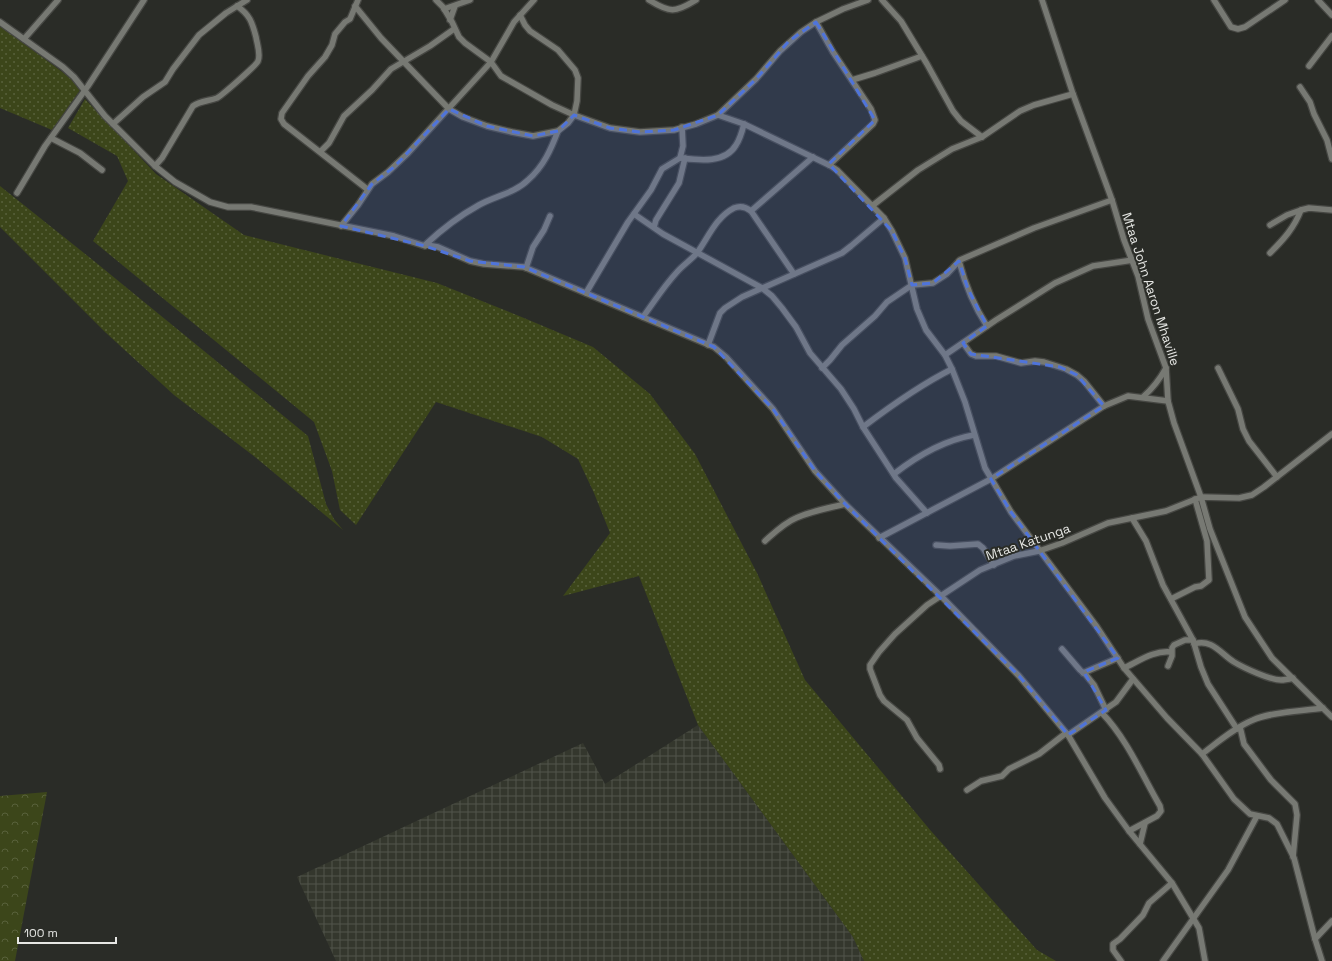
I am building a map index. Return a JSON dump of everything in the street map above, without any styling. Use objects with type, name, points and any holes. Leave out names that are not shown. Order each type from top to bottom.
[{"type":"street","points":[[24,39],[58,0]]},
{"type":"street","points":[[17,193],[51,138],[85,90],[144,0]]},
{"type":"street","points":[[113,124],[143,97],[165,82],[199,35],[226,13],[247,0]]},
{"type":"street","points":[[358,0],[350,19],[345,22],[335,34],[332,46],[284,110],[281,121],[321,151],[338,167],[367,189]]},
{"type":"street","points":[[436,0],[444,10],[459,37],[465,44],[491,62],[501,76],[552,105],[574,115],[610,128],[640,132],[674,130],[696,124],[718,115],[756,80],[775,56],[801,32],[816,22],[843,9],[868,0]]},
{"type":"street","points":[[444,10],[470,0]]},
{"type":"street","points":[[341,226],[358,205],[367,189],[376,180],[394,167],[491,62],[514,22],[534,0]]},
{"type":"street","points":[[649,0],[665,9],[675,10],[680,9],[696,0]]},
{"type":"street","points":[[882,0],[901,21],[953,111],[961,121],[982,137]]},
{"type":"street","name":"Mtaa John Aaron Mhaville","points":[[1042,0],[1073,94],[1112,200],[1124,240],[1133,260],[1148,319],[1166,368],[1168,401],[1174,423],[1198,498],[1245,617],[1272,658],[1332,717]]},
{"type":"street","points":[[1214,0],[1231,27],[1238,29],[1286,0]]},
{"type":"street","points":[[1318,0],[1332,16]]},
{"type":"street","points":[[155,166],[162,158],[193,106],[200,102],[217,98],[258,61],[259,54],[251,21],[248,15],[237,6]]},
{"type":"street","points":[[355,6],[381,38],[449,109],[487,126],[512,132],[533,136],[558,131],[568,123],[574,115],[577,101],[577,74],[558,50],[530,31],[520,15]]},
{"type":"street","points":[[450,20],[456,6]]},
{"type":"street","points":[[0,22],[64,67],[85,90],[105,116],[143,152],[155,166],[175,182],[210,202],[228,207],[251,207],[394,236],[425,246],[438,247],[470,261],[484,264],[526,268],[714,347],[726,357],[773,409],[815,470],[845,504],[941,596],[1019,676],[1067,734],[1105,798],[1129,831],[1172,883],[1199,928],[1205,961]]},
{"type":"street","points":[[816,22],[871,109],[875,120],[873,124],[828,165]]},
{"type":"street","points":[[321,151],[329,142],[344,116],[391,70],[454,29]]},
{"type":"street","points":[[1309,66],[1332,36]]},
{"type":"street","points":[[852,80],[875,74],[922,56]]},
{"type":"street","points":[[1300,87],[1310,102],[1314,114],[1327,140],[1332,159]]},
{"type":"street","points":[[872,206],[930,162],[952,149],[982,137],[1020,111],[1034,105],[1073,94]]},
{"type":"street","points":[[718,115],[744,124],[837,170],[884,218],[905,258],[917,308],[926,330],[945,355],[952,368],[965,402],[985,468],[1010,512],[1093,621],[1124,668],[1167,718],[1202,754],[1234,799],[1250,814],[1269,818],[1277,824],[1293,857],[1322,961]]},
{"type":"street","points":[[586,293],[634,214],[651,190],[662,169],[682,158],[702,161],[726,155],[735,147],[740,138],[744,124]]},
{"type":"street","points":[[654,228],[656,220],[679,183],[682,158],[682,127]]},
{"type":"street","points":[[425,246],[450,224],[479,205],[500,194],[519,188],[543,165],[558,131]]},
{"type":"street","points":[[51,138],[80,153],[102,170]]},
{"type":"street","points":[[751,211],[813,157]]},
{"type":"street","points":[[822,368],[842,345],[875,316],[887,302],[912,285],[933,283],[947,274],[959,261],[1005,239],[1112,200]]},
{"type":"street","points":[[643,317],[677,272],[698,252],[709,233],[726,214],[734,208],[740,206],[751,211],[794,274]]},
{"type":"street","points":[[1270,225],[1287,215],[1309,208],[1332,210]]},
{"type":"street","points":[[1270,253],[1282,242],[1296,223],[1301,210]]},
{"type":"street","points":[[634,214],[663,234],[762,288],[772,296],[796,327],[810,353],[841,389],[850,402],[863,427],[894,474],[909,494],[927,513]]},
{"type":"street","points":[[526,268],[533,247],[544,230],[550,216]]},
{"type":"street","points":[[708,345],[720,313],[724,308],[762,288],[842,253],[884,218]]},
{"type":"street","points":[[945,355],[987,326],[1055,283],[1093,266],[1133,260]]},
{"type":"street","points":[[959,261],[968,290],[987,326]]},
{"type":"street","points":[[963,343],[971,354],[976,356],[996,356],[1021,363],[1035,361],[1044,362],[1066,369],[1084,381],[1104,406]]},
{"type":"street","points":[[863,427],[907,394],[952,368]]},
{"type":"street","points":[[1143,397],[1151,390],[1162,376],[1166,368]]},
{"type":"street","points":[[1218,368],[1238,409],[1243,429],[1249,441],[1277,477]]},
{"type":"street","points":[[879,538],[991,479],[1104,406],[1128,396],[1168,401]]},
{"type":"street","name":"Mtaa Katunga","points":[[940,769],[917,738],[907,720],[884,701],[870,670],[870,665],[879,652],[895,634],[927,605],[980,570],[1014,556],[1039,551],[1108,523],[1166,511],[1198,498],[1239,498],[1252,495],[1332,434]]},
{"type":"street","points":[[894,474],[936,448],[963,437],[974,435]]},
{"type":"street","points":[[1171,599],[1195,587],[1201,586],[1209,580],[1207,541],[1198,498]]},
{"type":"street","points":[[765,541],[776,531],[795,518],[819,510],[845,504]]},
{"type":"street","points":[[1132,518],[1146,541],[1164,585],[1194,642],[1201,667],[1208,684],[1239,728],[1244,744],[1271,780],[1295,804],[1296,815],[1293,857]]},
{"type":"street","points":[[936,545],[950,546],[978,544],[983,548],[994,565]]},
{"type":"street","points":[[1168,666],[1174,645],[1185,640],[1213,645],[1234,662],[1255,673],[1279,680],[1293,678]]},
{"type":"street","points":[[1062,649],[1094,685],[1104,711],[1129,751],[1160,806],[1160,814],[1129,831]]},
{"type":"street","points":[[1124,668],[1154,654],[1163,651],[1171,652]]},
{"type":"street","points":[[1083,673],[1118,658]]},
{"type":"street","points":[[968,790],[981,781],[999,778],[1009,769],[1039,754],[1067,734],[1104,711],[1116,702],[1133,679]]},
{"type":"street","points":[[1202,754],[1254,719],[1270,715],[1323,708]]},
{"type":"street","points":[[1163,961],[1228,870],[1257,816]]},
{"type":"street","points":[[1140,844],[1145,823]]},
{"type":"street","points":[[1121,961],[1113,950],[1113,944],[1120,939],[1143,915],[1149,903],[1172,883]]},
{"type":"street","points":[[1315,939],[1332,921]]},
{"type":"highlighted area","points":[[816,22],[875,120],[829,164],[892,231],[905,258],[912,285],[933,283],[959,261],[968,289],[987,326],[963,343],[971,354],[1060,367],[1077,375],[1104,406],[991,479],[1011,512],[1118,658],[1084,672],[1106,710],[1068,735],[1019,676],[845,504],[815,471],[773,409],[714,347],[524,267],[470,261],[425,246],[341,226],[372,184],[394,167],[449,109],[487,126],[533,136],[558,131],[574,115],[610,128],[640,132],[674,130],[718,115],[756,79],[789,41]]},
{"type":"shaded area","points":[[698,725],[853,937],[864,961],[336,961],[297,877],[583,743],[605,784]]},
{"type":"green space","points":[[0,26],[71,79],[80,90],[52,130],[0,108]]},
{"type":"green space","points":[[85,99],[156,174],[244,235],[437,283],[593,347],[650,394],[695,454],[757,573],[805,680],[931,831],[1037,950],[1056,961],[864,961],[853,937],[698,725],[639,576],[563,596],[610,533],[578,459],[542,437],[436,402],[356,525],[340,510],[332,471],[314,422],[93,241],[128,181],[117,156],[68,128]]},
{"type":"green space","points":[[0,186],[308,436],[326,504],[334,519],[343,530],[255,457],[174,395],[105,332],[0,227]]},
{"type":"green space","points":[[47,792],[15,961],[0,961],[0,796]]}]
